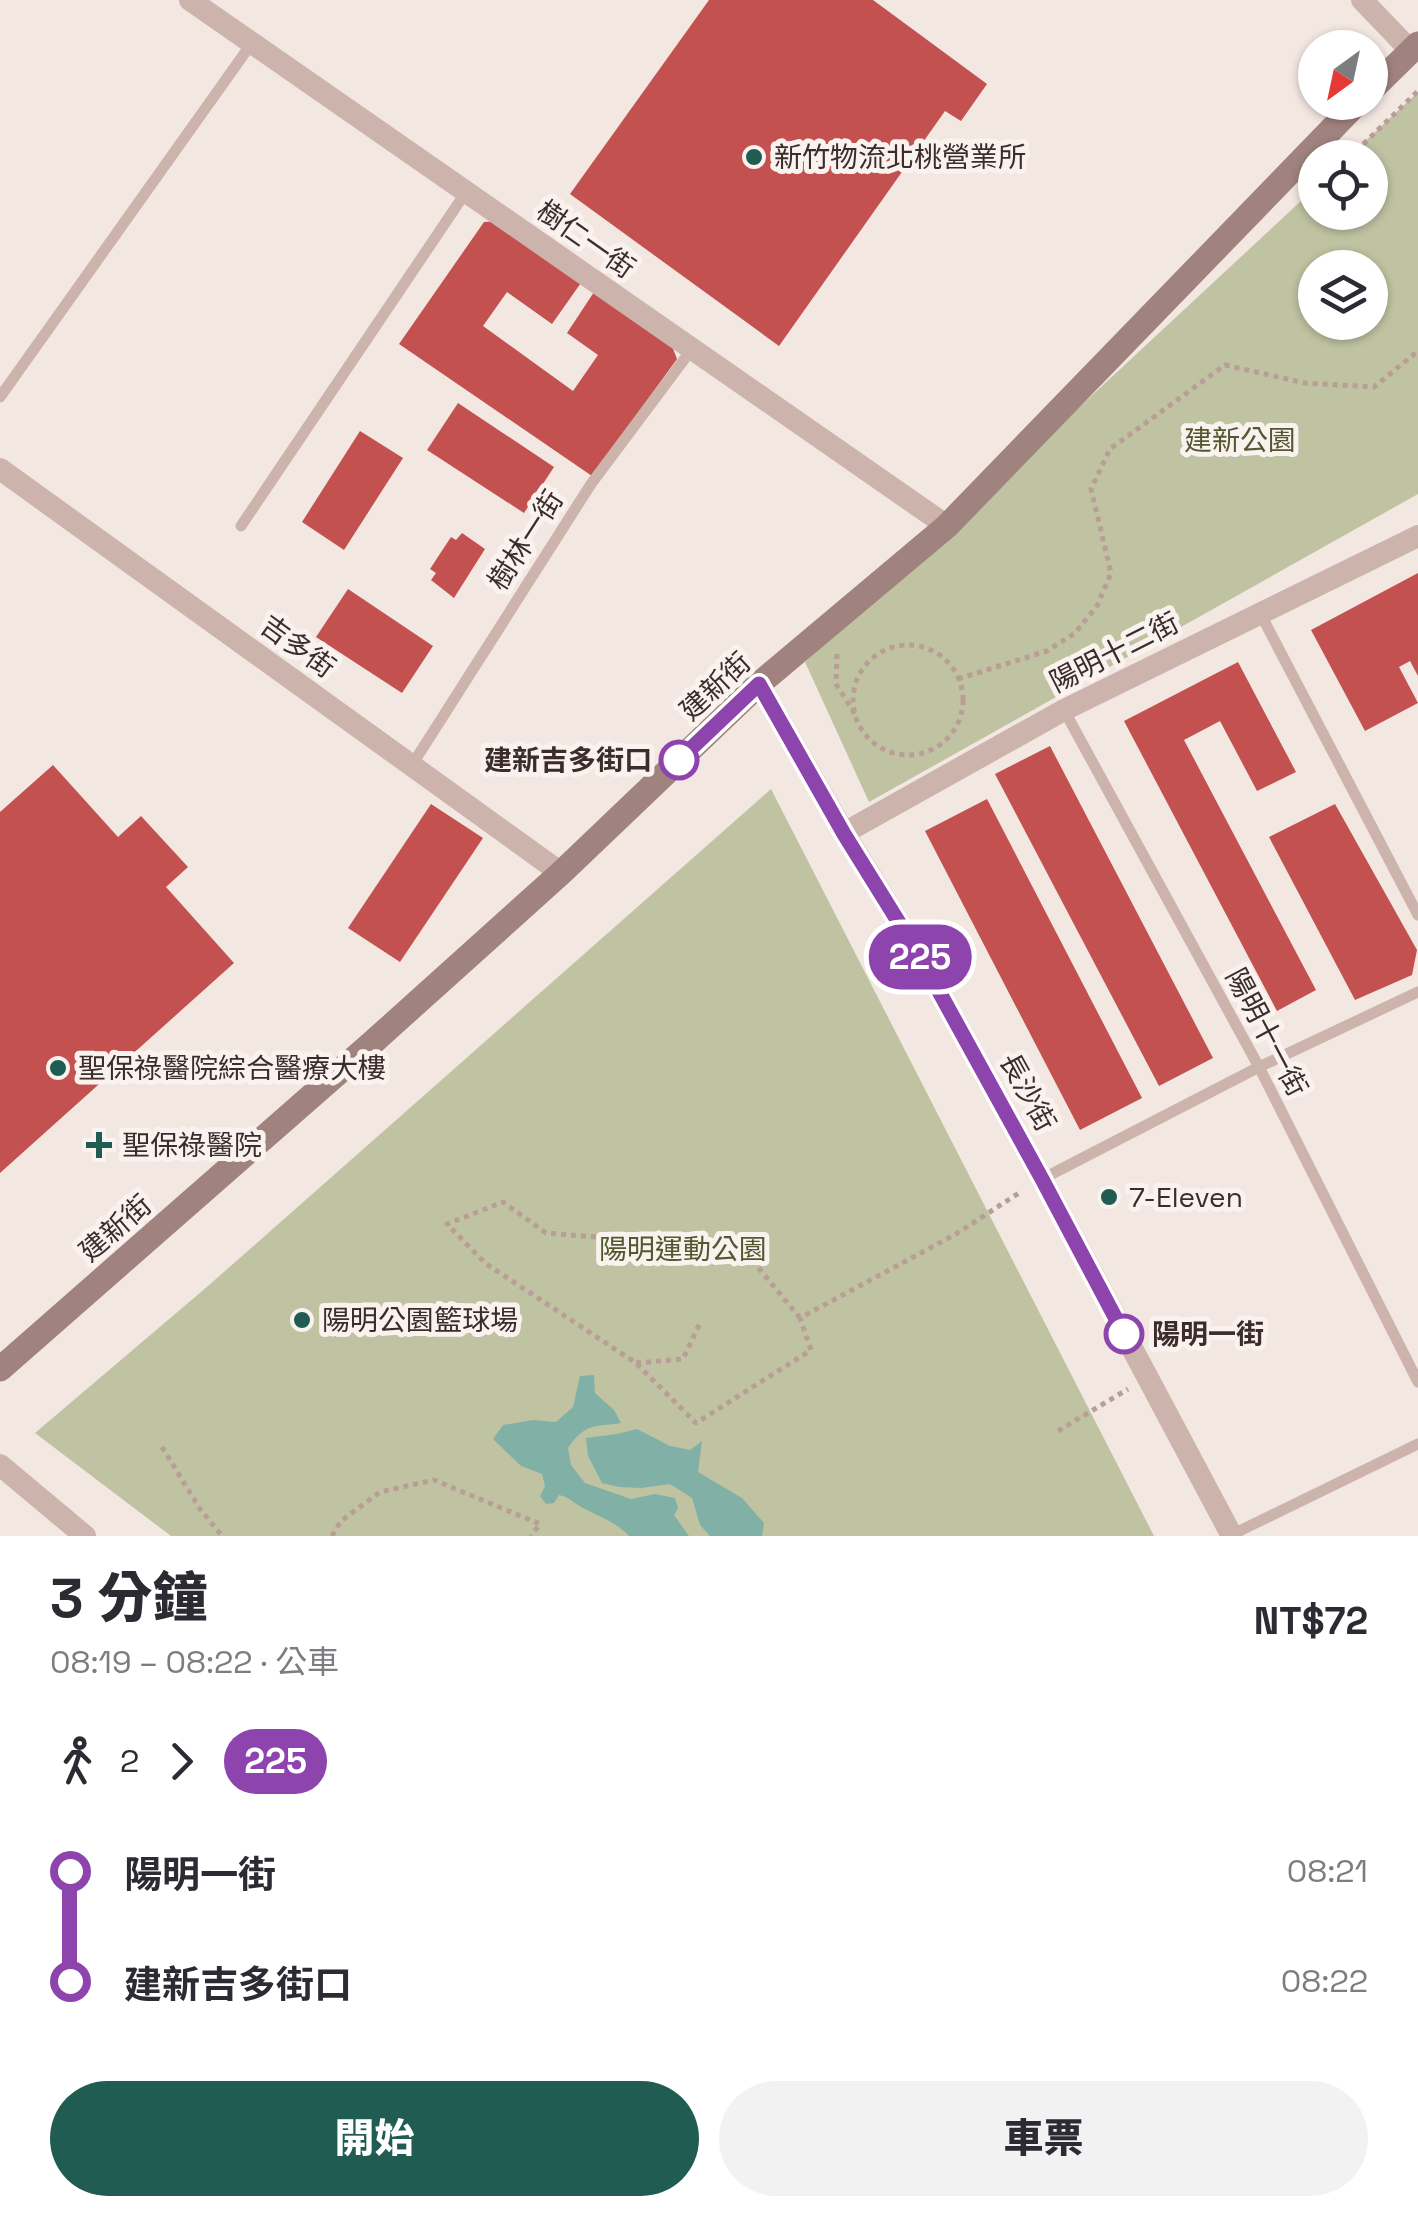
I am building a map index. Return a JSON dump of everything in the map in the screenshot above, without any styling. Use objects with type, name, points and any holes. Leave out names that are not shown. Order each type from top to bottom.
[{"type":"street","name":"樹仁一街","points":[[190,0],[947,526]]},
{"type":"street","points":[[1362,0],[1414,47],[1388,73]]},
{"type":"street","name":"建新街","points":[[0,1369],[561,873],[759,684],[947,526],[1341,120]]},
{"type":"street","name":"吉多街","points":[[0,469],[561,873]]},
{"type":"street","name":"陽明十二街","points":[[844,834],[1064,710],[1418,536]]},
{"type":"street","name":"長沙街","points":[[759,684],[844,834],[919,955],[1232,1536]]},
{"type":"street","points":[[0,1465],[85,1536]]},
{"type":"lane","points":[[0,397],[252,43]]},
{"type":"lane","points":[[241,526],[466,192]]},
{"type":"lane","name":"樹林一街","points":[[412,765],[591,484],[692,349]]},
{"type":"lane","points":[[1259,612],[1418,915]]},
{"type":"lane","name":"陽明十一街","points":[[1064,710],[1258,1067],[1418,1382]]},
{"type":"lane","points":[[1042,1179],[1258,1067],[1418,992]]},
{"type":"lane","points":[[1232,1536],[1418,1444]]},
{"type":"path","points":[[1368,140],[1418,91]]},
{"type":"path","points":[[958,679],[1046,651],[1075,633],[1097,606],[1111,573],[1092,489],[1110,449],[1226,365],[1306,383],[1374,387],[1418,351]]},
{"type":"path","points":[[899,645],[934,652],[949,663],[958,679],[963,696],[954,730],[942,744],[926,752],[890,752],[874,743],[854,713],[857,678],[867,662],[899,645]]},
{"type":"path","points":[[800,1318],[956,1234],[1042,1179]]},
{"type":"path","points":[[504,1202],[546,1233],[596,1237],[680,1257],[742,1248],[800,1318],[811,1350],[696,1423],[636,1362],[486,1263],[447,1224],[504,1202]]},
{"type":"path","points":[[636,1362],[683,1359],[700,1323]]},
{"type":"path","points":[[1058,1431],[1146,1378]]},
{"type":"path","points":[[162,1447],[200,1509],[222,1536]]},
{"type":"path","points":[[332,1536],[341,1521],[380,1492],[434,1480],[540,1524],[531,1536]]},
{"type":"green space","name":"建新公園","points":[[1418,92],[1418,494],[869,802],[805,662],[1298,204],[1298,230],[1388,230],[1388,140],[1366,140]]},
{"type":"green space","name":"陽明運動公園","points":[[771,789],[1154,1536],[171,1536],[35,1433],[208,1286]]},
{"type":"water","points":[[594,1375],[595,1393],[614,1410],[621,1423],[580,1434],[568,1448],[571,1465],[585,1483],[631,1499],[655,1494],[675,1498],[678,1508],[674,1515],[689,1536],[629,1536],[563,1496],[546,1504],[540,1496],[545,1486],[542,1474],[521,1466],[493,1439],[503,1425],[533,1420],[556,1422],[573,1407],[580,1376]]},
{"type":"water","points":[[637,1429],[670,1446],[690,1450],[702,1441],[698,1472],[742,1498],[764,1523],[762,1536],[710,1536],[700,1525],[692,1498],[670,1484],[641,1488],[602,1483],[588,1456],[586,1438]]},
{"type":"building","name":"新竹物流北桃營業所","points":[[709,0],[873,0],[987,84],[961,121],[945,111],[779,346],[570,194]]},
{"type":"building","points":[[499,221],[583,280],[552,324],[507,292],[483,326],[573,391],[598,355],[567,333],[596,289],[672,346],[677,359],[592,476],[399,344],[484,222]]},
{"type":"building","points":[[458,403],[554,467],[524,513],[427,450]]},
{"type":"building","points":[[360,431],[403,458],[344,550],[302,522]]},
{"type":"building","points":[[462,533],[485,549],[454,598],[431,580],[436,573],[430,569],[451,537],[456,540]]},
{"type":"building","points":[[1418,573],[1418,676],[1410,661],[1399,667],[1418,703],[1365,731],[1311,630]]},
{"type":"building","points":[[348,589],[433,646],[402,693],[316,637]]},
{"type":"building","points":[[1238,662],[1296,772],[1257,791],[1220,721],[1184,740],[1316,990],[1277,1011],[1124,721]]},
{"type":"building","points":[[1050,746],[1213,1058],[1159,1086],[995,774]]},
{"type":"building","name":"聖保祿醫院綜合醫療大樓","points":[[53,765],[118,837],[141,816],[188,867],[166,887],[234,963],[0,1173],[0,812]]},
{"type":"building","points":[[987,799],[1142,1098],[1080,1130],[925,831]]},
{"type":"building","points":[[431,804],[483,838],[400,962],[348,928]]},
{"type":"building","points":[[1335,804],[1417,950],[1412,975],[1355,1000],[1269,837]]},
{"type":"bus line","name":"225","points":[[679,760],[759,684],[844,834],[919,955],[1124,1334]]},
{"type":"place","name":"新竹物流北桃營業所","points":[[754,157]]},
{"type":"place","name":"建新吉多街口","points":[[679,760]]},
{"type":"place","name":"聖保祿醫院綜合醫療大樓","points":[[58,1068]]},
{"type":"place","name":"聖保祿醫院","points":[[99,1145]]},
{"type":"place","name":"7-Eleven","points":[[1109,1197]]},
{"type":"place","name":"陽明公園籃球場","points":[[302,1320]]},
{"type":"place","name":"陽明一街","points":[[1124,1334]]}]
